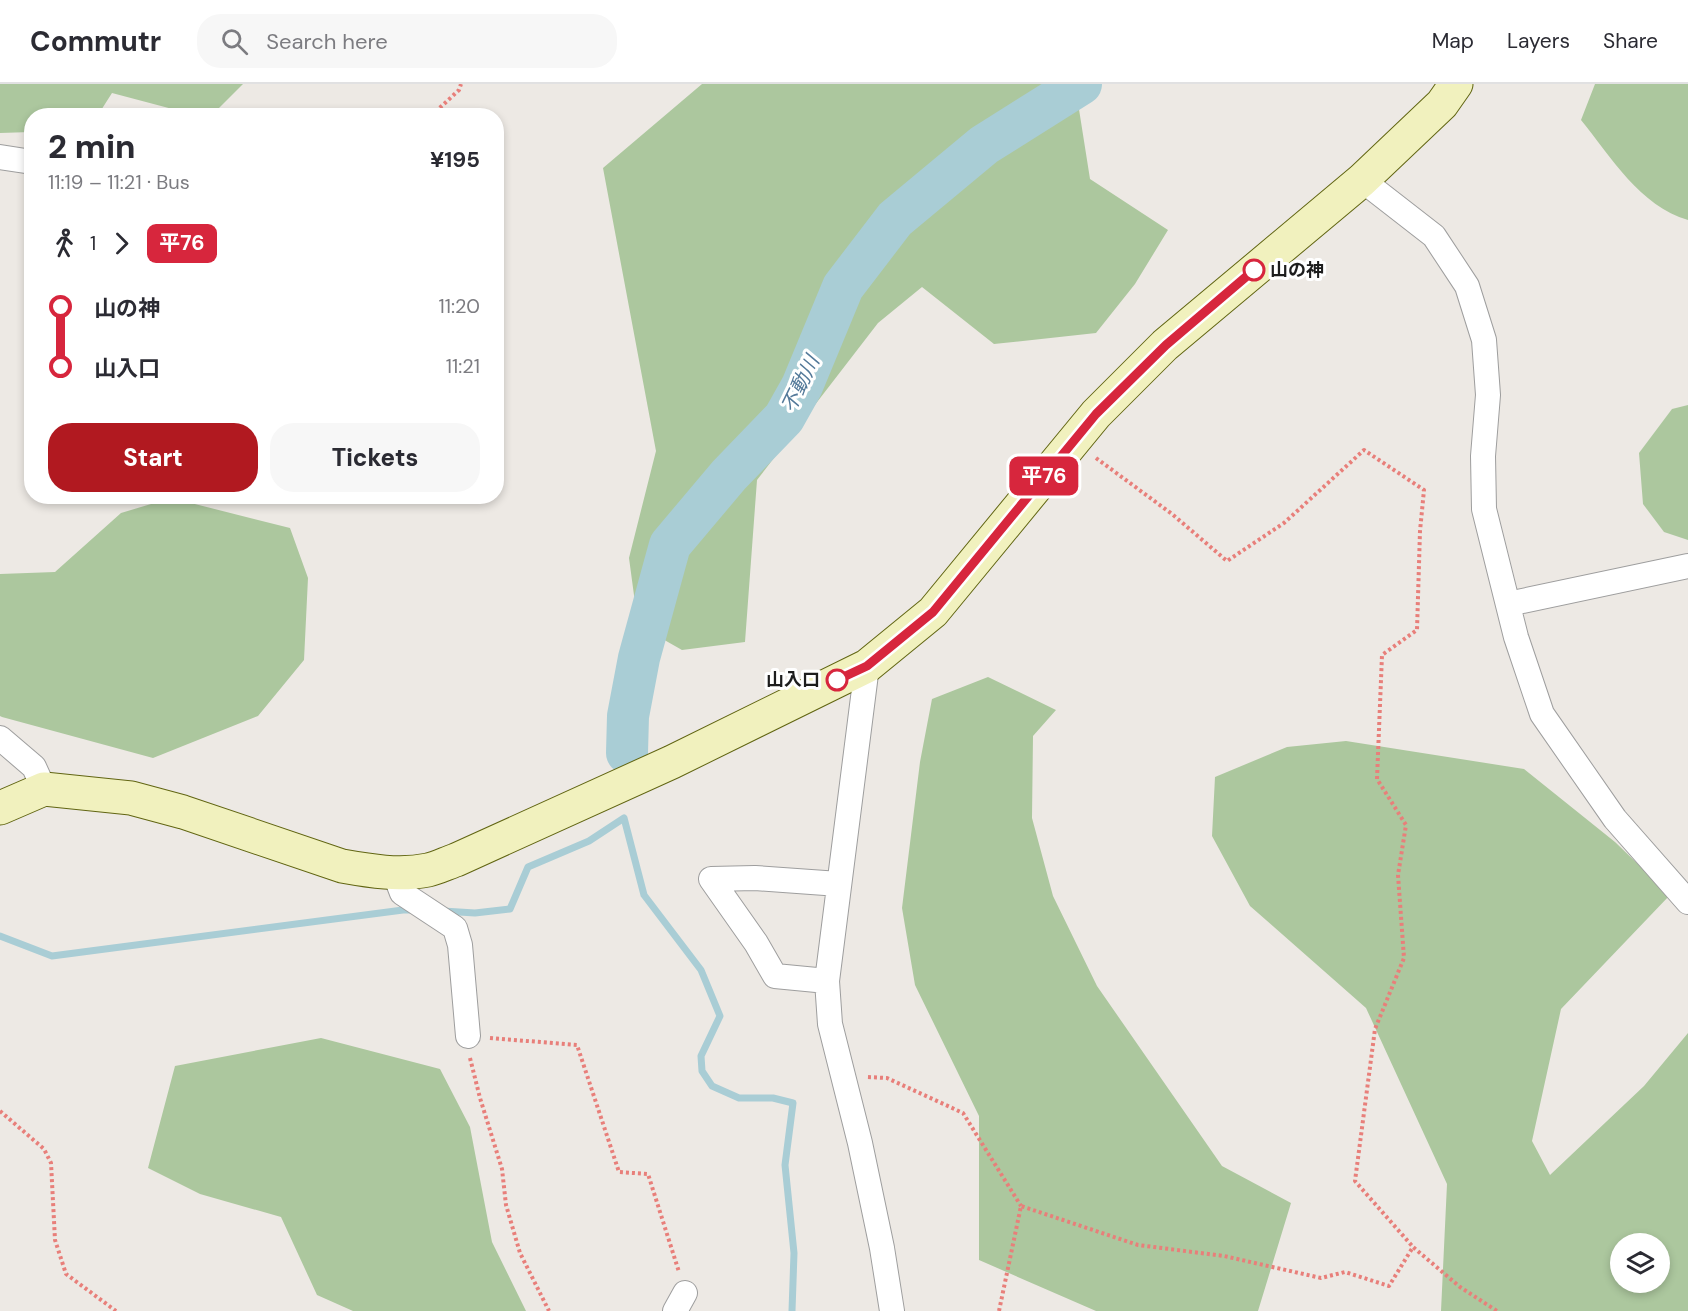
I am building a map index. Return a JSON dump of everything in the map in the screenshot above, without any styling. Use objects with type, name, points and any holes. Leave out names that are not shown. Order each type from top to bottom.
[{"type":"street","points":[[0,808],[44,789],[131,798],[183,812],[342,866],[367,871],[428,870],[456,860],[672,762],[867,666],[933,612],[1096,414],[1166,345],[1362,180],[1442,104],[1456,84]]},
{"type":"street","points":[[0,157],[24,161]]},
{"type":"street","points":[[1362,180],[1434,236],[1467,286],[1484,340],[1488,395],[1483,456],[1484,509],[1516,638],[1542,714],[1614,819],[1688,902]]},
{"type":"street","points":[[1508,604],[1688,566]]},
{"type":"street","points":[[867,666],[827,981],[830,1024],[860,1143],[880,1236],[892,1311]]},
{"type":"street","points":[[0,738],[34,767],[44,789]]},
{"type":"street","points":[[394,872],[402,893],[455,928],[460,945],[468,1036]]},
{"type":"street","points":[[827,981],[775,976],[756,943],[711,879],[754,878],[840,884]]},
{"type":"path","points":[[440,108],[459,90],[461,84]]},
{"type":"path","points":[[1073,441],[1172,514],[1227,561],[1284,523],[1364,450],[1424,490],[1420,531],[1417,630],[1382,655],[1377,779],[1406,825],[1398,875],[1404,958],[1375,1029],[1354,1181],[1413,1247],[1460,1287],[1497,1311]]},
{"type":"path","points":[[549,1311],[520,1253],[506,1205],[502,1169],[468,1050],[468,1036],[577,1045],[620,1172],[648,1174],[680,1302]]},
{"type":"path","points":[[842,1075],[887,1078],[963,1113],[1021,1206],[1138,1245],[1224,1256],[1322,1278],[1345,1272],[1389,1286],[1413,1247]]},
{"type":"path","points":[[0,1111],[44,1149],[51,1163],[56,1240],[66,1274],[116,1311]]},
{"type":"path","points":[[999,1311],[1021,1206]]},
{"type":"green space","points":[[0,84],[243,84],[219,108],[169,108],[112,93],[102,108],[24,108],[24,132],[0,133]]},
{"type":"green space","points":[[702,84],[1075,84],[1090,179],[1168,230],[1135,284],[1096,333],[994,344],[922,287],[878,323],[757,480],[745,642],[682,650],[638,625],[629,558],[656,451],[603,168]]},
{"type":"green space","points":[[1595,84],[1688,84],[1688,220],[1655,204],[1641,192],[1615,164],[1581,120]]},
{"type":"green space","points":[[1688,405],[1688,540],[1664,532],[1643,504],[1639,453],[1672,409]]},
{"type":"green space","points":[[151,504],[195,504],[290,528],[308,578],[304,660],[258,716],[153,758],[0,716],[0,574],[55,572],[121,513]]},
{"type":"green space","points":[[988,677],[1056,710],[1033,736],[1032,818],[1053,896],[1097,986],[1222,1166],[1291,1203],[1258,1311],[1096,1311],[979,1260],[979,1116],[915,985],[902,908],[920,762],[932,699]]},
{"type":"green space","points":[[1346,741],[1524,769],[1615,842],[1670,895],[1561,1009],[1532,1141],[1550,1175],[1644,1086],[1688,1033],[1688,1311],[1441,1311],[1447,1184],[1366,1008],[1250,906],[1212,836],[1215,777],[1287,747]]},
{"type":"green space","points":[[321,1038],[440,1069],[470,1127],[492,1242],[526,1311],[353,1311],[317,1295],[281,1217],[200,1194],[148,1168],[175,1066]]},
{"type":"waterway","name":"不動川","points":[[627,753],[628,716],[639,658],[670,545],[729,475],[784,418],[802,386],[843,287],[895,219],[984,145],[1081,84]]},
{"type":"waterway","points":[[443,911],[475,913],[510,909],[528,867],[589,841],[624,818],[644,895],[701,970],[720,1016],[701,1056],[702,1071],[712,1086],[739,1098],[773,1098],[793,1103],[785,1165],[794,1253],[792,1311]]},
{"type":"waterway","points":[[0,936],[52,956],[414,910]]},
{"type":"bus line","name":"平76","points":[[837,680],[867,666],[933,612],[1096,414],[1166,345],[1254,270]]},
{"type":"place","name":"山の神","points":[[1254,270]]},
{"type":"place","name":"山入口","points":[[837,680]]}]
